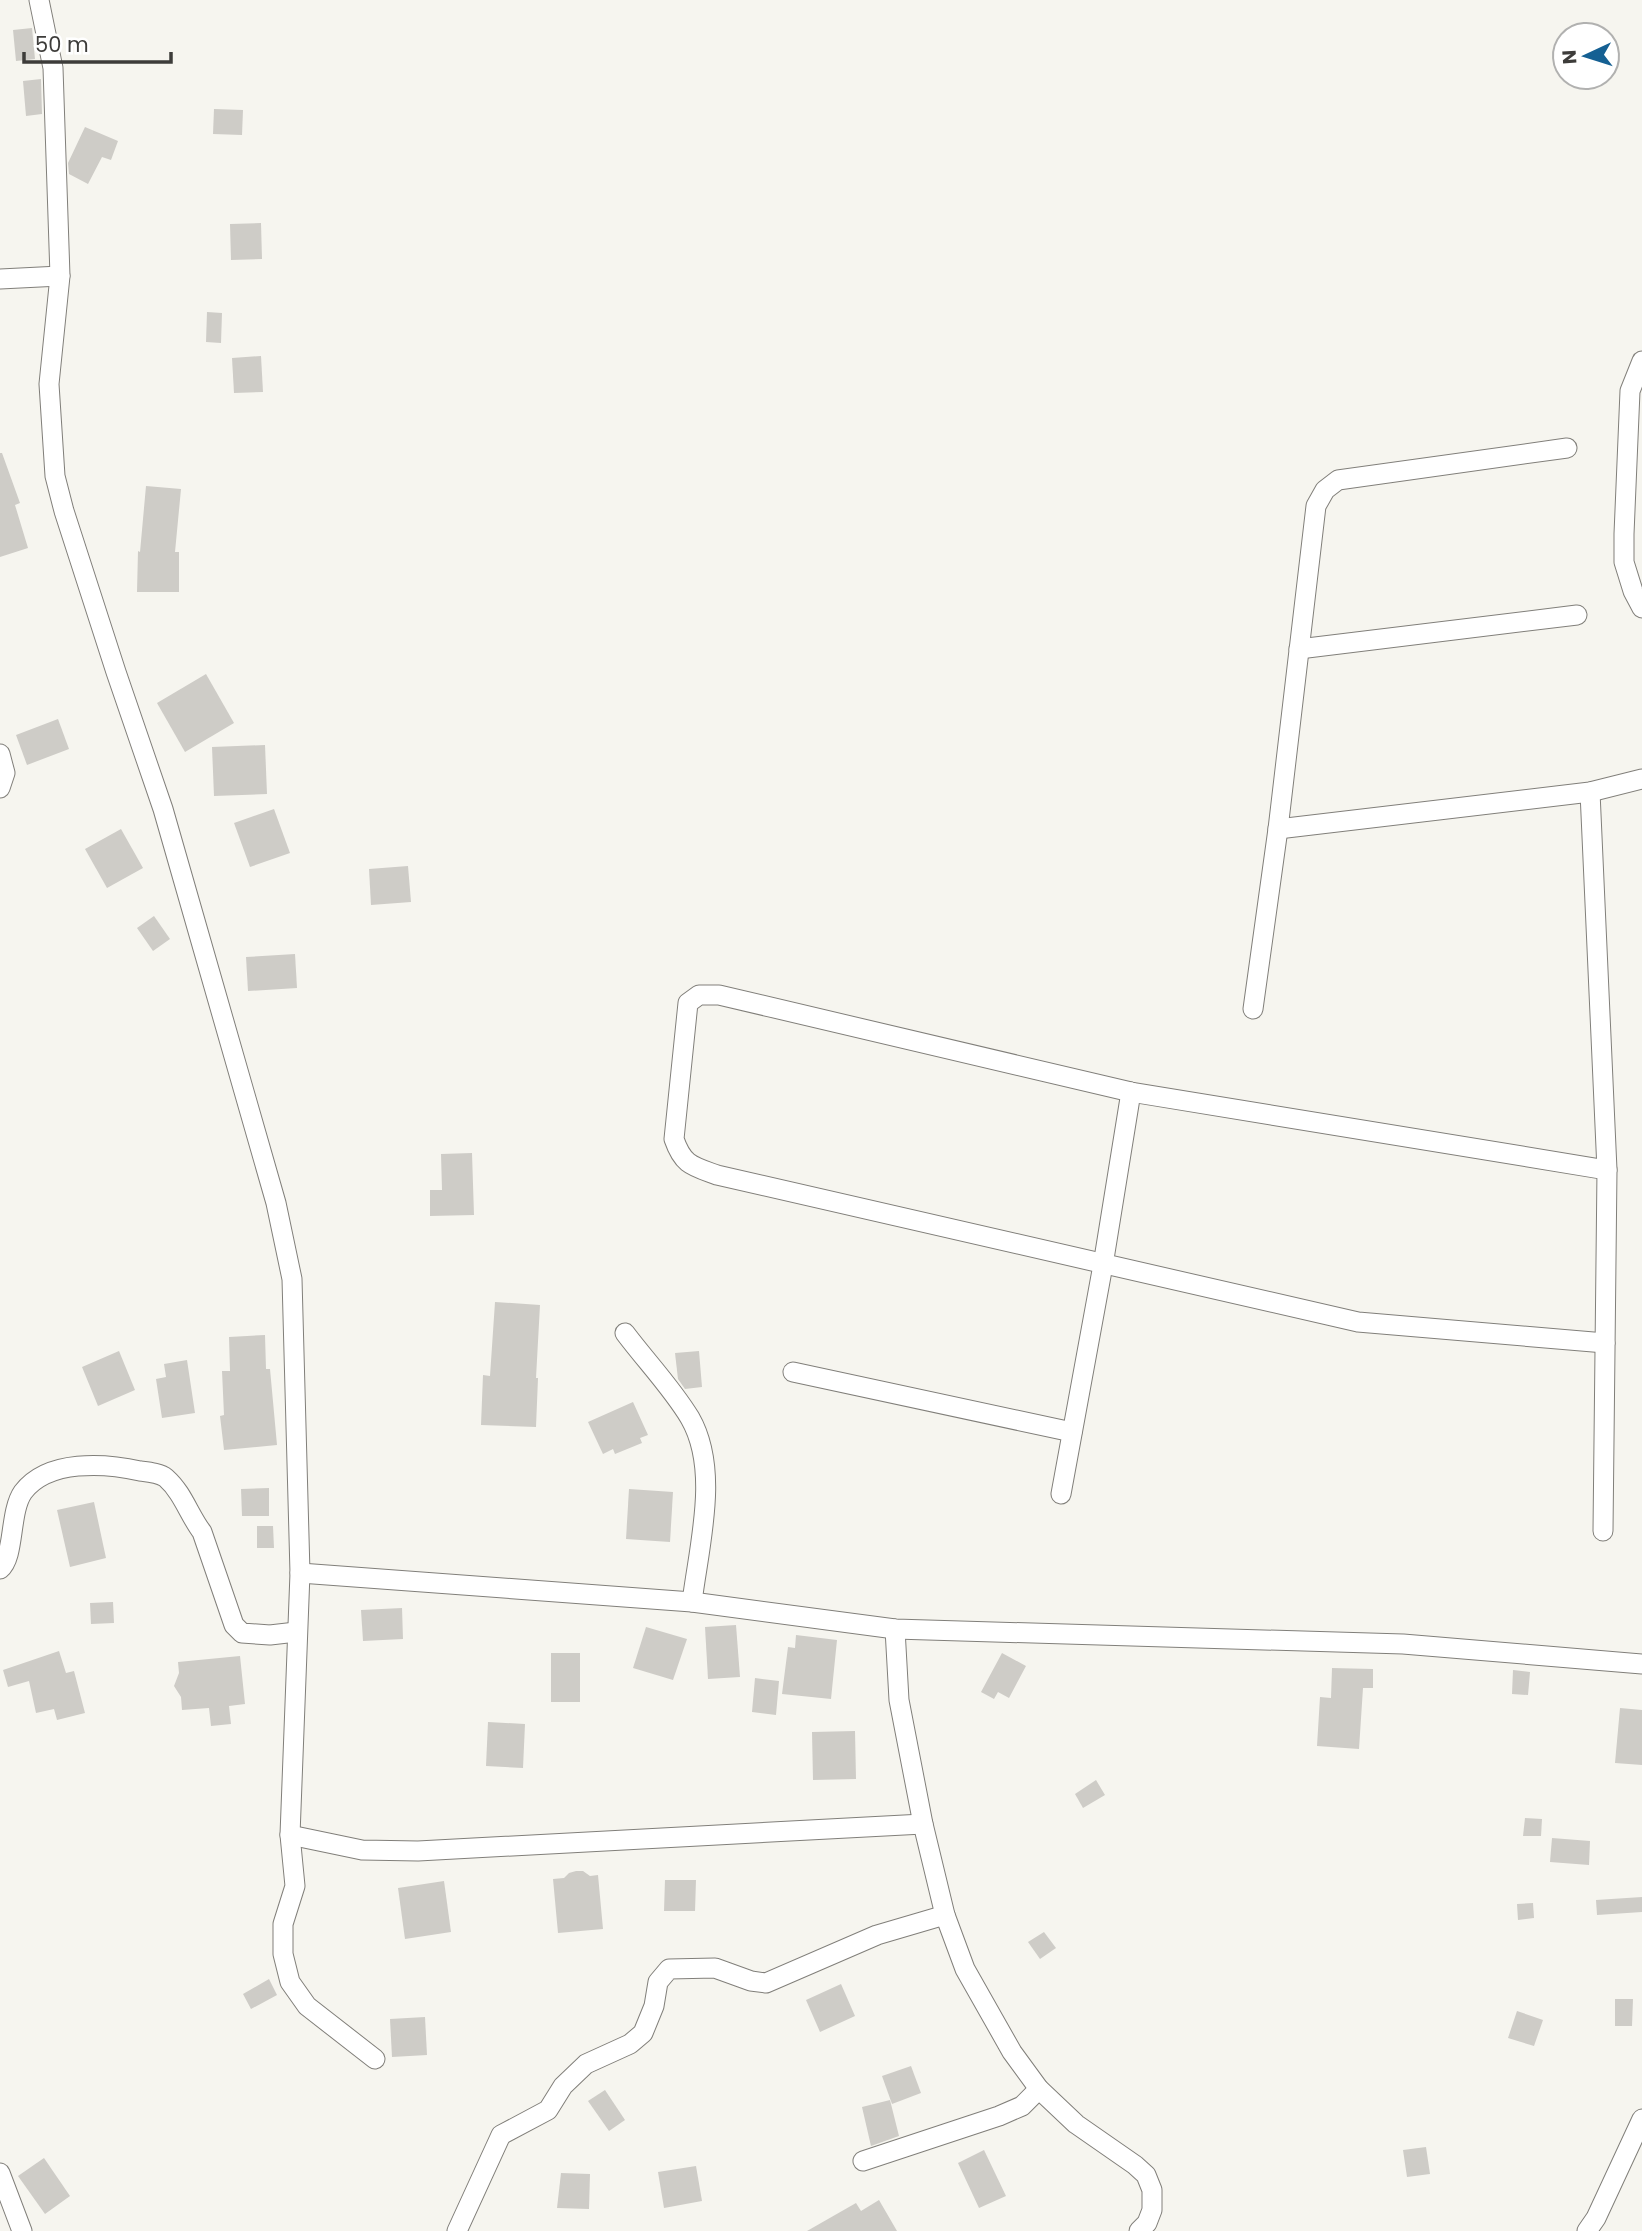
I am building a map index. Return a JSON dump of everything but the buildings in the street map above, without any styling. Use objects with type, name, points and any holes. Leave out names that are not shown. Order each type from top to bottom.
[{"type":"street","points":[[39,0],[53,68],[60,276],[49,384],[55,476],[116,672],[163,809],[286,1243],[292,1279],[300,1573],[290,1835],[295,1886],[283,1924],[283,1954],[290,1982],[307,2006],[375,2059]]},
{"type":"street","points":[[0,279],[60,276]]},
{"type":"street","points":[[1642,361],[1630,391],[1624,562],[1633,591],[1642,608]]},
{"type":"street","points":[[1253,1009],[1278,829],[1316,506],[1325,490],[1338,480],[1567,448]]},
{"type":"street","points":[[1299,649],[1577,615]]},
{"type":"street","points":[[0,754],[5,773],[0,788]]},
{"type":"street","points":[[1278,829],[1590,792],[1642,779]]},
{"type":"street","points":[[1590,792],[1607,1170],[1603,1531]]},
{"type":"street","points":[[1605,1343],[1358,1322],[717,1175],[688,1165],[679,1154],[674,1139],[688,1003],[699,995],[719,995],[1131,1092],[1607,1170]]},
{"type":"street","points":[[1061,1494],[1131,1092]]},
{"type":"street","points":[[625,1333],[689,1418],[700,1440],[706,1488],[692,1602]]},
{"type":"street","points":[[793,1372],[1072,1432]]},
{"type":"street","points":[[0,1569],[4,1565],[9,1546],[13,1515],[24,1492],[44,1475],[87,1464],[118,1466],[164,1476],[183,1498],[202,1532],[234,1625],[242,1633],[270,1635],[296,1632]]},
{"type":"street","points":[[300,1573],[692,1602],[895,1629],[1403,1644],[1642,1664]]},
{"type":"street","points":[[895,1629],[901,1712],[923,1824],[944,1915],[965,1969],[1012,2052],[1039,2089],[1076,2124],[1146,2175],[1152,2190],[1152,2210],[1147,2223],[1139,2231]]},
{"type":"street","points":[[290,1835],[362,1850],[418,1851],[923,1824]]},
{"type":"street","points":[[457,2231],[501,2135],[548,2110],[563,2086],[586,2064],[630,2044],[643,2033],[654,2006],[658,1982],[669,1969],[715,1968],[751,1981],[766,1983],[877,1935],[944,1915]]},
{"type":"street","points":[[863,2161],[999,2116],[1022,2106],[1039,2089]]},
{"type":"street","points":[[1587,2231],[1596,2218],[1642,2119]]},
{"type":"street","points":[[0,2173],[22,2231]]}]
